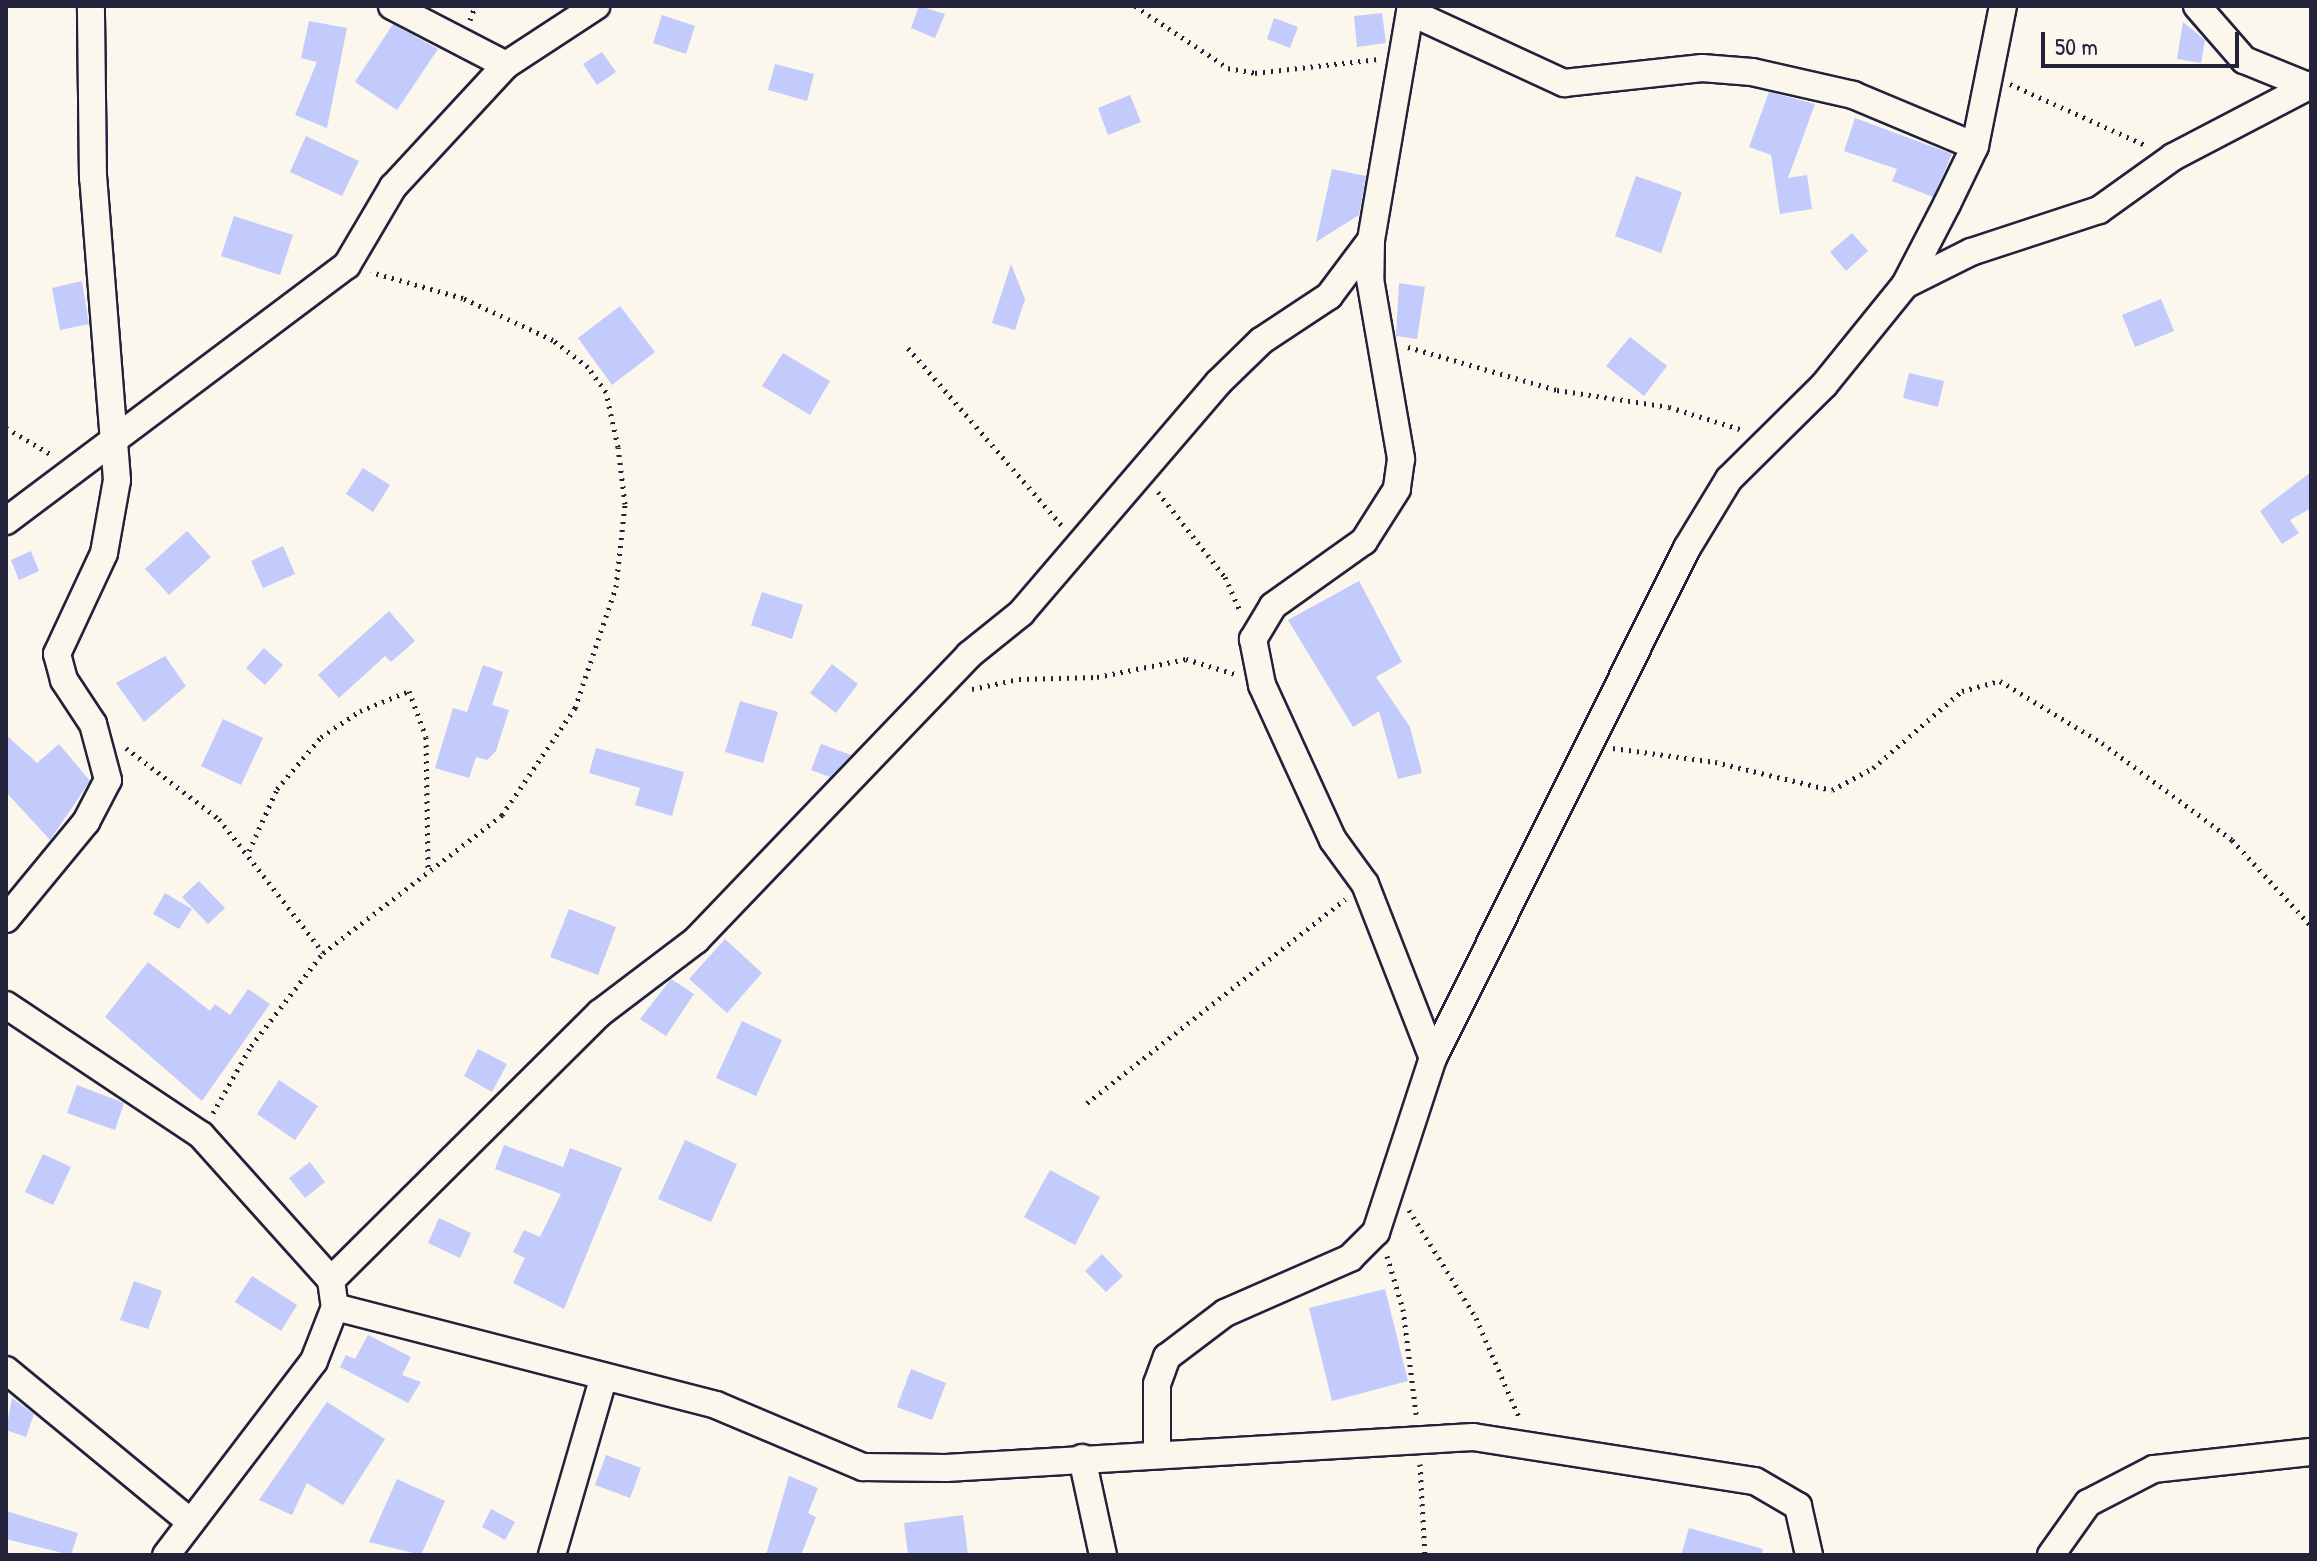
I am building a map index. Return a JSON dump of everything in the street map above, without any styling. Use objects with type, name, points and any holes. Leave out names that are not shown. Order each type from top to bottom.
[{"type":"street","points":[[6,919],[102,796],[108,780],[93,724],[64,680],[57,654],[104,553],[118,430],[93,178],[91,6]]},
{"type":"street","points":[[392,6],[506,65]]},
{"type":"street","points":[[6,521],[118,430],[215,367],[347,265],[393,187],[506,65],[596,6]]},
{"type":"street","points":[[1157,1452],[1157,1384],[1167,1357],[1225,1313],[1350,1258],[1376,1232],[1433,1058],[1594,746],[1687,548],[1729,479],[1824,385],[1905,285],[1975,146],[2003,6]]},
{"type":"street","points":[[2197,6],[2244,60],[2310,86]]},
{"type":"street","points":[[1433,1058],[1365,884],[1333,840],[1262,685],[1253,639],[1273,606],[1364,541],[1397,489],[1401,459],[1380,339],[1371,240],[1410,9],[1564,83],[1702,68],[1752,72],[1853,95],[1975,146]]},
{"type":"street","points":[[1905,285],[1971,252],[2099,210],[2173,157],[2310,86]]},
{"type":"street","points":[[331,1280],[600,1013],[696,940],[931,696],[1082,549],[1149,465],[1242,359],[1329,296],[1371,240]]},
{"type":"street","points":[[6,1005],[201,1135],[258,1190],[331,1280],[335,1307],[314,1361],[166,1555]]},
{"type":"street","points":[[335,1307],[603,1380],[716,1405],[863,1467],[1157,1452],[1234,1453],[1418,1436],[1530,1444],[1755,1481],[1798,1506],[1809,1555]]},
{"type":"street","points":[[6,1370],[189,1521]]},
{"type":"street","points":[[552,1555],[603,1380]]},
{"type":"street","points":[[2051,1555],[2088,1503],[2140,1475],[2311,1452]]},
{"type":"street","points":[[1082,1458],[1103,1555]]},
{"type":"path","points":[[1135,6],[1205,55],[1255,73],[1403,56]]},
{"type":"path","points":[[1989,76],[2173,157]]},
{"type":"path","points":[[201,1135],[251,1046],[323,953],[502,815],[575,708],[616,587],[625,504],[618,447],[606,392],[572,353],[463,298],[347,265]]},
{"type":"path","points":[[1380,339],[1557,390],[1705,414],[1764,442]]},
{"type":"path","points":[[908,348],[1082,549]]},
{"type":"path","points":[[6,428],[53,455],[61,477]]},
{"type":"path","points":[[1149,465],[1154,486],[1225,577],[1253,639]]},
{"type":"path","points":[[931,696],[1186,659],[1262,685]]},
{"type":"path","points":[[1594,746],[1715,762],[1832,790],[1873,768],[1962,691],[2000,681],[2102,743],[2232,840],[2311,926]]},
{"type":"path","points":[[249,851],[277,789],[321,737],[360,711],[409,691],[426,737],[428,872]]},
{"type":"path","points":[[93,724],[184,790],[249,851],[323,953]]},
{"type":"path","points":[[1087,1103],[1365,884]]},
{"type":"path","points":[[1393,1176],[1476,1318],[1530,1444]]},
{"type":"path","points":[[1376,1232],[1403,1309],[1418,1436],[1425,1555]]},
{"type":"building","points":[[919,6],[945,14],[935,38],[911,28]]},
{"type":"building","points":[[1382,13],[1386,43],[1357,47],[1354,16]]},
{"type":"building","points":[[662,15],[695,26],[686,54],[653,43]]},
{"type":"building","points":[[1274,18],[1298,27],[1290,48],[1267,39]]},
{"type":"building","points":[[309,21],[347,28],[327,128],[295,115],[317,62],[301,58]]},
{"type":"building","points":[[2183,22],[2205,40],[2201,63],[2177,59]]},
{"type":"building","points":[[393,24],[438,49],[397,110],[355,82]]},
{"type":"building","points":[[602,52],[616,72],[597,85],[583,64]]},
{"type":"building","points":[[775,64],[814,74],[807,101],[768,90]]},
{"type":"building","points":[[1769,92],[1815,104],[1788,178],[1807,175],[1812,209],[1780,214],[1771,155],[1749,147]]},
{"type":"building","points":[[1130,95],[1141,122],[1108,135],[1098,108]]},
{"type":"building","points":[[1855,118],[1952,154],[1933,197],[1892,181],[1897,169],[1844,151]]},
{"type":"building","points":[[306,136],[359,161],[342,196],[290,172]]},
{"type":"building","points":[[1332,169],[1366,176],[1359,215],[1316,242]]},
{"type":"building","points":[[1636,176],[1682,192],[1661,253],[1615,236]]},
{"type":"building","points":[[234,216],[293,235],[280,275],[221,256]]},
{"type":"building","points":[[1852,233],[1868,251],[1846,271],[1830,252]]},
{"type":"building","points":[[1011,264],[1025,299],[1015,330],[992,323]]},
{"type":"building","points":[[82,281],[89,324],[60,330],[52,288]]},
{"type":"building","points":[[1399,283],[1425,287],[1417,339],[1396,336]]},
{"type":"building","points":[[2161,299],[2174,331],[2135,347],[2122,315]]},
{"type":"building","points":[[620,306],[655,352],[612,385],[578,338]]},
{"type":"building","points":[[1630,337],[1667,366],[1644,396],[1606,366]]},
{"type":"building","points":[[783,353],[830,381],[810,415],[762,386]]},
{"type":"building","points":[[1909,373],[1944,381],[1938,407],[1903,398]]},
{"type":"building","points":[[363,468],[390,485],[373,512],[346,494]]},
{"type":"building","points":[[2311,472],[2311,508],[2290,520],[2299,533],[2282,544],[2260,511]]},
{"type":"building","points":[[187,531],[211,557],[169,595],[145,569]]},
{"type":"building","points":[[283,546],[295,574],[263,588],[251,561]]},
{"type":"building","points":[[31,551],[39,571],[19,580],[11,560]]},
{"type":"building","points":[[1359,581],[1402,662],[1376,677],[1410,727],[1422,773],[1398,779],[1379,711],[1353,727],[1288,620]]},
{"type":"building","points":[[762,592],[803,605],[792,639],[751,625]]},
{"type":"building","points":[[389,611],[415,641],[391,662],[385,656],[339,698],[318,675]]},
{"type":"building","points":[[264,648],[283,665],[265,685],[246,668]]},
{"type":"building","points":[[165,656],[186,686],[144,722],[116,683]]},
{"type":"building","points":[[832,664],[858,684],[836,713],[810,693]]},
{"type":"building","points":[[483,665],[503,672],[492,705],[509,710],[496,751],[487,760],[476,757],[469,778],[435,768],[453,708],[467,712]]},
{"type":"building","points":[[740,701],[778,712],[763,763],[725,752]]},
{"type":"building","points":[[223,719],[263,738],[241,785],[201,766]]},
{"type":"building","points":[[6,735],[37,763],[59,744],[90,781],[50,840],[6,792]]},
{"type":"building","points":[[821,744],[851,755],[830,777],[811,770]]},
{"type":"building","points":[[596,748],[684,772],[672,816],[635,805],[640,788],[589,773]]},
{"type":"building","points":[[199,881],[225,908],[208,924],[182,897]]},
{"type":"building","points":[[165,893],[192,909],[179,929],[153,914]]},
{"type":"building","points":[[569,909],[616,927],[598,975],[550,957]]},
{"type":"building","points":[[725,939],[762,973],[727,1013],[689,979]]},
{"type":"building","points":[[148,962],[210,1011],[215,1004],[230,1015],[248,989],[270,1004],[202,1101],[105,1017]]},
{"type":"building","points":[[671,979],[694,994],[666,1036],[640,1019]]},
{"type":"building","points":[[742,1021],[782,1040],[756,1096],[716,1078]]},
{"type":"building","points":[[478,1049],[507,1064],[492,1092],[464,1076]]},
{"type":"building","points":[[279,1080],[318,1106],[295,1140],[257,1114]]},
{"type":"building","points":[[77,1085],[124,1103],[115,1130],[67,1113]]},
{"type":"building","points":[[685,1140],[737,1164],[711,1222],[658,1199]]},
{"type":"building","points":[[504,1145],[563,1167],[570,1148],[622,1168],[564,1309],[513,1283],[525,1258],[513,1252],[524,1230],[540,1237],[561,1194],[495,1169]]},
{"type":"building","points":[[43,1154],[71,1167],[53,1205],[25,1192]]},
{"type":"building","points":[[310,1162],[325,1182],[305,1198],[289,1178]]},
{"type":"building","points":[[1050,1170],[1100,1197],[1075,1245],[1024,1217]]},
{"type":"building","points":[[439,1218],[471,1233],[460,1258],[428,1243]]},
{"type":"building","points":[[1102,1254],[1123,1276],[1106,1292],[1085,1271]]},
{"type":"building","points":[[252,1276],[297,1305],[281,1331],[235,1302]]},
{"type":"building","points":[[134,1281],[162,1291],[148,1329],[120,1320]]},
{"type":"building","points":[[1385,1289],[1408,1381],[1332,1401],[1309,1308]]},
{"type":"building","points":[[368,1335],[411,1357],[402,1375],[421,1382],[408,1403],[340,1367],[346,1355],[355,1359]]},
{"type":"building","points":[[911,1369],[946,1383],[932,1420],[897,1407]]},
{"type":"building","points":[[12,1398],[34,1414],[26,1437],[6,1430]]},
{"type":"building","points":[[327,1402],[385,1439],[343,1505],[307,1483],[292,1515],[259,1500]]},
{"type":"building","points":[[606,1455],[641,1468],[630,1498],[595,1485]]},
{"type":"building","points":[[789,1476],[818,1488],[808,1513],[816,1517],[801,1555],[766,1555]]},
{"type":"building","points":[[397,1479],[445,1501],[421,1555],[369,1542]]},
{"type":"building","points":[[491,1509],[515,1522],[505,1540],[482,1527]]},
{"type":"building","points":[[6,1511],[78,1533],[71,1555],[6,1539]]},
{"type":"building","points":[[963,1515],[968,1555],[908,1555],[904,1523]]},
{"type":"building","points":[[1689,1528],[1763,1549],[1762,1555],[1681,1555]]}]
